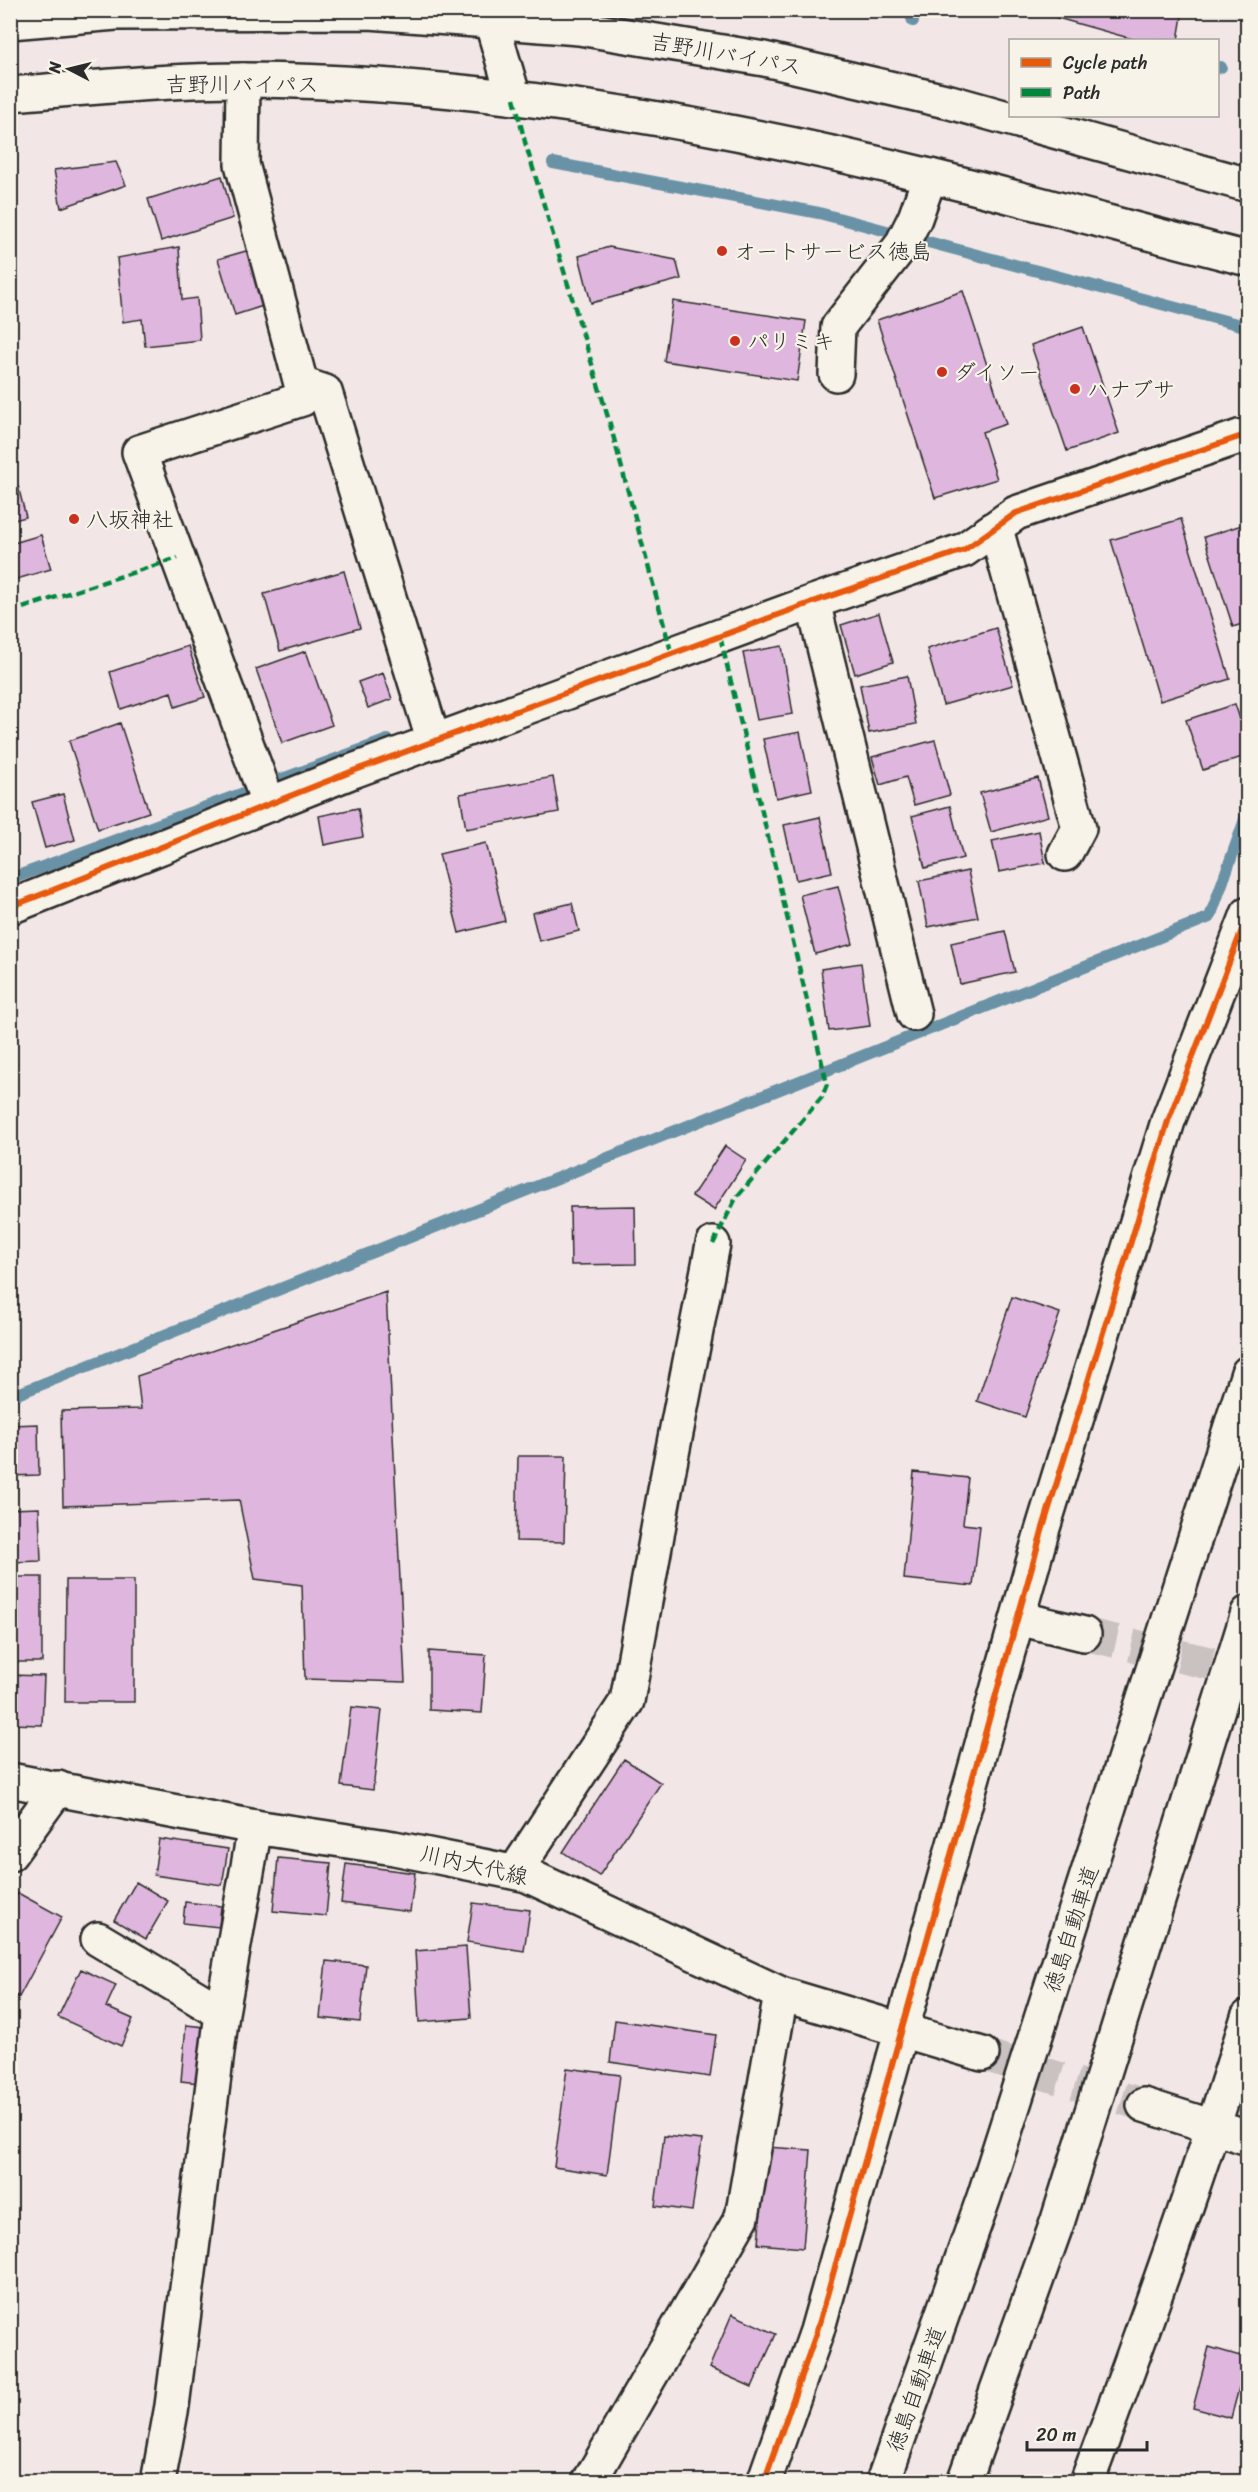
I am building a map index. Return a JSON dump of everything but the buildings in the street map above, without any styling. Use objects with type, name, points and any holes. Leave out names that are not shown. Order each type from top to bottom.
[{"type":"main road","name":"吉野川バイパス","points":[[10,22],[116,13],[357,12],[489,16],[579,28],[764,59],[950,102],[1248,185]]},
{"type":"main road","points":[[489,16],[514,98]]},
{"type":"main road","name":"吉野川バイパス","points":[[10,94],[117,85],[243,80],[370,85],[514,98],[751,136],[930,176],[1248,260]]},
{"type":"main road","points":[[243,80],[242,164],[302,384],[302,399],[139,452],[269,805]]},
{"type":"main road","points":[[836,374],[838,327],[905,239],[930,176]]},
{"type":"main road","points":[[302,384],[325,392],[434,742]]},
{"type":"main road","points":[[10,907],[434,742],[813,602],[964,550],[1016,513],[1239,437],[1248,436]]},
{"type":"main road","points":[[996,529],[1079,828],[1065,854]]},
{"type":"main road","points":[[813,602],[914,1014]]},
{"type":"main road","points":[[764,2481],[817,2331],[1042,1531],[1168,1121],[1248,914]]},
{"type":"main road","points":[[515,1872],[627,1701],[713,1244]]},
{"type":"main road","name":"徳島自動車道","points":[[883,2481],[984,2197],[1248,1372]]},
{"type":"main road","points":[[964,2481],[1058,2220],[1248,1613]]},
{"type":"main road","points":[[1018,1618],[1084,1634]]},
{"type":"main road","name":"川内大代線","points":[[10,1780],[255,1827],[394,1848],[527,1875],[781,1994],[981,2054]]},
{"type":"main road","points":[[10,1854],[58,1788]]},
{"type":"main road","points":[[158,2481],[172,2406],[222,2013],[255,1827]]},
{"type":"main road","points":[[98,1939],[222,2013]]},
{"type":"main road","points":[[589,2481],[742,2217],[781,1994]]},
{"type":"main road","points":[[1087,2481],[1164,2274],[1214,2127],[1248,2017]]},
{"type":"main road","points":[[1144,2105],[1248,2138]]},
{"type":"waterway","points":[[909,10],[913,21]]},
{"type":"waterway","points":[[553,163],[819,213],[1248,327]]},
{"type":"waterway","points":[[10,879],[388,740]]},
{"type":"waterway","points":[[10,1397],[1210,917],[1248,811]]},
{"type":"tunnel","points":[[1084,1634],[1248,1672]]},
{"type":"tunnel","points":[[982,2054],[1144,2105]]},
{"type":"marked path","points":[[514,98],[525,142],[610,424],[672,655]]},
{"type":"marked path","points":[[10,612],[178,558]]},
{"type":"marked path","points":[[713,1244],[736,1198],[822,1097],[827,1084],[720,636]]},
{"type":"cycle path","points":[[10,907],[353,771],[813,602],[964,550],[1016,513],[1239,437],[1248,436]]},
{"type":"cycle path","points":[[764,2482],[817,2331],[1042,1531],[1168,1121],[1248,914]]},
{"type":"place","name":"オートサービス徳島","points":[[722,251]]},
{"type":"place","name":"パリミキ","points":[[735,341]]},
{"type":"place","name":"ダイソー","points":[[942,372]]},
{"type":"place","name":"ハナブサ","points":[[1075,389]]},
{"type":"place","name":"八坂神社","points":[[74,519]]}]
